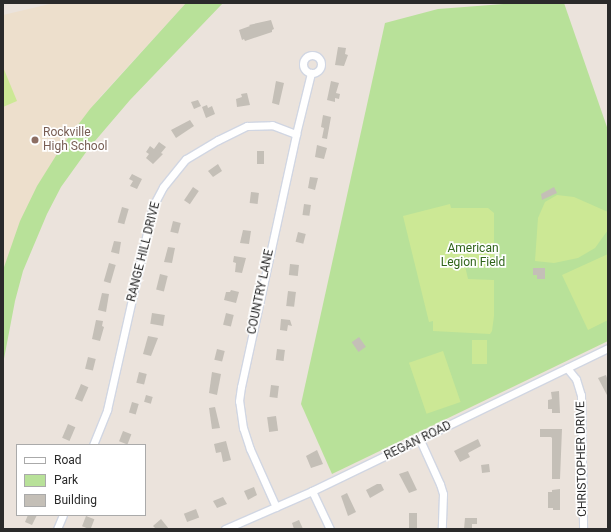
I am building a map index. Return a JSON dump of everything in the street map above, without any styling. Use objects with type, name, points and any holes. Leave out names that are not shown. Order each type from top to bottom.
[{"type":"street","name":"COUNTRY LANE","points":[[276,507],[250,450],[243,428],[239,401],[240,387],[311,73]]},
{"type":"street","name":"RANGE HILL DRIVE","points":[[93,444],[107,410],[153,206],[163,187],[186,159],[218,140],[247,126],[272,125],[296,134]]},
{"type":"street","name":"REGAN ROAD","points":[[226,529],[312,491],[420,440],[608,348]]},
{"type":"street","name":"CHRISTOPHER DRIVE","points":[[567,368],[576,379],[581,395],[583,529]]},
{"type":"street","points":[[420,440],[443,494],[442,529]]},
{"type":"street","points":[[312,491],[330,529]]},
{"type":"street","points":[[56,529],[62,516]]},
{"type":"shaded area","name":"Rockville High School","points":[[54,3],[186,3],[100,97],[62,146],[27,207],[3,270],[3,15]]},
{"type":"green space","points":[[186,3],[223,3],[130,100],[89,148],[61,187],[47,214],[23,271],[15,301],[3,364],[3,270],[20,221],[37,186],[62,146],[90,109]]},
{"type":"green space","name":"American Legion Field","points":[[515,3],[564,3],[608,130],[608,341],[332,474],[301,404],[385,23],[438,9]]},
{"type":"green space","points":[[3,67],[17,101],[3,107]]},
{"type":"green space","points":[[557,195],[574,197],[608,212],[608,230],[595,248],[578,258],[554,263],[535,261],[538,218],[545,202]]},
{"type":"green space","points":[[450,204],[451,208],[488,208],[494,213],[494,268],[465,266],[468,279],[494,280],[494,316],[492,331],[490,334],[433,331],[433,321],[429,322],[403,216]]},
{"type":"green space","points":[[608,254],[608,320],[588,330],[562,275]]},
{"type":"green space","points":[[472,340],[487,340],[487,364],[472,364]]},
{"type":"green space","points":[[443,351],[461,402],[427,414],[409,363]]},
{"type":"building","points":[[271,20],[274,29],[272,32],[245,41],[244,39],[242,40],[239,30],[250,26],[249,25]]},
{"type":"building","points":[[338,47],[346,48],[345,54],[348,55],[344,66],[335,65]]},
{"type":"building","points":[[276,81],[284,83],[279,105],[272,103]]},
{"type":"building","points":[[331,81],[339,83],[336,93],[340,94],[339,99],[335,98],[335,102],[327,100]]},
{"type":"building","points":[[247,93],[250,105],[237,107],[236,99],[242,97],[241,94]]},
{"type":"building","points":[[198,100],[201,106],[194,109],[191,102]]},
{"type":"building","points":[[207,105],[208,108],[212,106],[215,114],[206,118],[202,107]]},
{"type":"building","points":[[323,115],[331,117],[327,139],[322,138],[324,128],[321,127]]},
{"type":"building","points":[[190,120],[194,126],[176,138],[171,130]]},
{"type":"building","points":[[159,142],[166,147],[161,153],[163,154],[153,164],[146,158],[149,154],[146,152],[150,146],[154,149]]},
{"type":"building","points":[[317,145],[327,148],[324,159],[315,157]]},
{"type":"building","points":[[257,151],[264,151],[264,164],[257,164]]},
{"type":"building","points":[[218,164],[222,171],[213,177],[208,171]]},
{"type":"building","points":[[132,174],[142,179],[137,189],[130,186],[133,181],[129,179]]},
{"type":"building","points":[[310,177],[318,178],[315,190],[308,188]]},
{"type":"building","points":[[193,187],[199,191],[190,204],[184,200]]},
{"type":"building","points":[[554,187],[557,193],[542,200],[541,194]]},
{"type":"building","points":[[251,192],[259,193],[258,204],[250,203]]},
{"type":"building","points":[[304,204],[311,205],[309,216],[302,215]]},
{"type":"building","points":[[122,207],[129,209],[124,224],[118,222]]},
{"type":"building","points":[[173,221],[181,223],[178,234],[170,232]]},
{"type":"building","points":[[243,230],[251,231],[249,244],[240,243]]},
{"type":"building","points":[[298,232],[306,234],[303,244],[296,242]]},
{"type":"building","points":[[114,241],[121,242],[119,254],[111,252]]},
{"type":"building","points":[[168,247],[175,248],[172,263],[164,262]]},
{"type":"building","points":[[234,256],[246,258],[242,273],[235,272],[236,263],[233,262]]},
{"type":"building","points":[[109,263],[116,265],[110,283],[104,281]]},
{"type":"building","points":[[290,264],[299,265],[298,276],[289,275]]},
{"type":"building","points":[[533,268],[545,268],[545,279],[537,279],[537,275],[533,275]]},
{"type":"building","points":[[160,274],[168,276],[164,291],[156,290]]},
{"type":"building","points":[[231,290],[239,292],[236,303],[224,300],[226,292],[230,292]]},
{"type":"building","points":[[288,291],[296,292],[294,307],[286,306]]},
{"type":"building","points":[[102,293],[109,294],[106,312],[98,310]]},
{"type":"building","points":[[152,313],[165,315],[163,326],[150,324]]},
{"type":"building","points":[[226,313],[234,315],[231,327],[223,325]]},
{"type":"building","points":[[281,319],[290,320],[292,326],[288,325],[287,331],[280,330]]},
{"type":"building","points":[[96,320],[103,321],[102,326],[104,327],[100,341],[92,339]]},
{"type":"building","points":[[148,336],[158,338],[151,356],[143,354]]},
{"type":"building","points":[[359,337],[366,347],[359,352],[352,342]]},
{"type":"building","points":[[217,349],[225,351],[222,362],[214,360]]},
{"type":"building","points":[[277,349],[285,350],[284,361],[276,360]]},
{"type":"building","points":[[88,357],[96,359],[93,371],[85,369]]},
{"type":"building","points":[[139,372],[147,374],[144,385],[136,383]]},
{"type":"building","points":[[212,372],[221,374],[217,395],[209,393]]},
{"type":"building","points":[[606,375],[608,381],[608,397],[598,378]]},
{"type":"building","points":[[81,384],[88,387],[82,402],[75,399]]},
{"type":"building","points":[[271,385],[279,386],[277,398],[270,397]]},
{"type":"building","points":[[559,391],[560,413],[552,413],[552,409],[548,409],[548,400],[552,399],[551,392]]},
{"type":"building","points":[[146,395],[153,397],[151,404],[144,402]]},
{"type":"building","points":[[132,402],[139,404],[136,415],[129,413]]},
{"type":"building","points":[[215,407],[220,428],[212,429],[209,408]]},
{"type":"building","points":[[276,416],[278,431],[269,432],[267,417]]},
{"type":"building","points":[[68,424],[75,427],[70,441],[62,438]]},
{"type":"building","points":[[540,429],[562,429],[560,479],[552,479],[552,438],[540,437]]},
{"type":"building","points":[[123,431],[131,434],[128,444],[119,441]]},
{"type":"building","points":[[478,439],[481,446],[468,453],[470,457],[460,462],[454,451]]},
{"type":"building","points":[[226,441],[231,460],[223,462],[221,452],[216,453],[214,444]]},
{"type":"building","points":[[317,450],[323,464],[311,468],[306,456]]},
{"type":"building","points":[[489,464],[490,472],[482,473],[481,465]]},
{"type":"building","points":[[408,471],[417,490],[409,493],[399,474]]},
{"type":"building","points":[[377,484],[381,484],[384,490],[370,498],[366,490]]},
{"type":"building","points":[[254,487],[257,495],[248,500],[244,491]]},
{"type":"building","points":[[560,489],[560,510],[548,508],[548,492]]},
{"type":"building","points":[[347,493],[356,512],[348,516],[341,496]]},
{"type":"building","points":[[223,497],[227,504],[217,508],[213,501]]},
{"type":"building","points":[[196,509],[199,517],[187,522],[184,514]]},
{"type":"building","points":[[409,513],[417,513],[417,529],[409,529]]},
{"type":"building","points":[[28,516],[36,516],[32,525],[25,522]]},
{"type":"building","points":[[86,516],[94,519],[91,529],[82,526]]},
{"type":"building","points":[[465,518],[477,518],[477,524],[472,524],[472,529],[464,529]]},
{"type":"building","points":[[161,519],[169,529],[156,529],[153,526]]},
{"type":"building","points":[[299,520],[303,529],[294,529],[292,523]]},
{"type":"place","name":"Rockville High School","points":[[35,140]]}]
